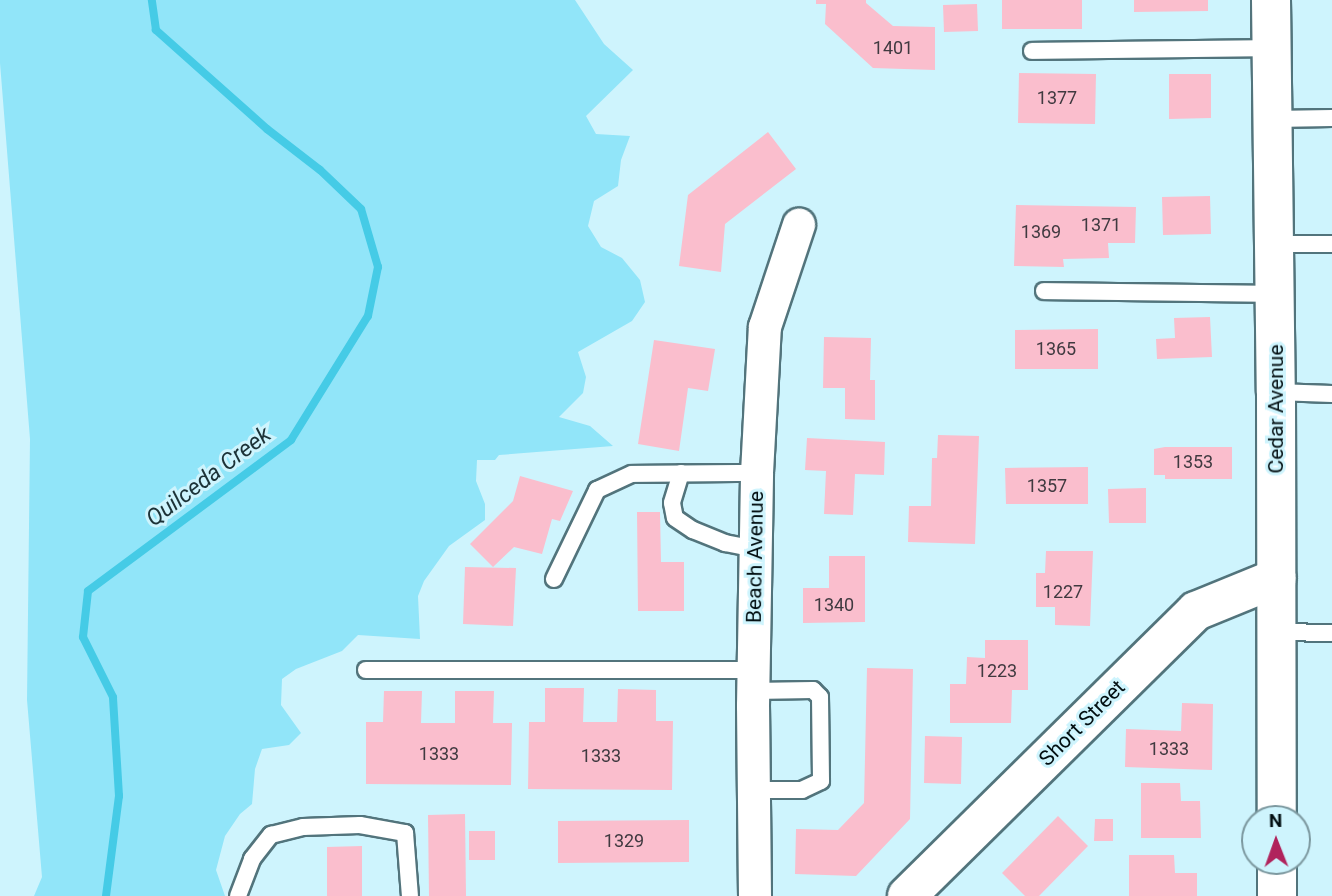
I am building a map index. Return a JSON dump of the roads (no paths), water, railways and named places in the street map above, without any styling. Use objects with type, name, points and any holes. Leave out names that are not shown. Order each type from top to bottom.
[{"type":"street","name":"Cedar Avenue","points":[[1271,0],[1277,805]]},
{"type":"street","name":"Beach Avenue","points":[[755,896],[753,680],[757,473],[765,327],[799,225]]},
{"type":"street","name":"Short Street","points":[[906,896],[1196,611],[1277,578]]},
{"type":"street","points":[[1277,875],[1277,896]]},
{"type":"lane","points":[[1032,51],[1272,48]]},
{"type":"lane","points":[[1273,119],[1332,118]]},
{"type":"lane","points":[[1274,244],[1332,244]]},
{"type":"lane","points":[[1044,291],[1275,294]]},
{"type":"lane","points":[[1276,392],[1332,394]]},
{"type":"lane","points":[[554,579],[597,490],[632,474],[757,473]]},
{"type":"lane","points":[[681,474],[672,503],[675,518],[693,530],[725,543],[756,549]]},
{"type":"lane","points":[[1277,632],[1332,633]]},
{"type":"lane","points":[[366,670],[753,680],[813,690],[820,697],[821,782],[802,790],[754,790]]},
{"type":"lane","points":[[238,896],[252,859],[271,835],[303,827],[360,825],[405,834],[410,896]]},
{"type":"waterway","name":"Quilceda Creek","points":[[106,896],[119,796],[113,697],[83,637],[88,591],[291,440],[368,316],[378,267],[361,209],[320,170],[267,129],[156,30],[152,0]]}]
